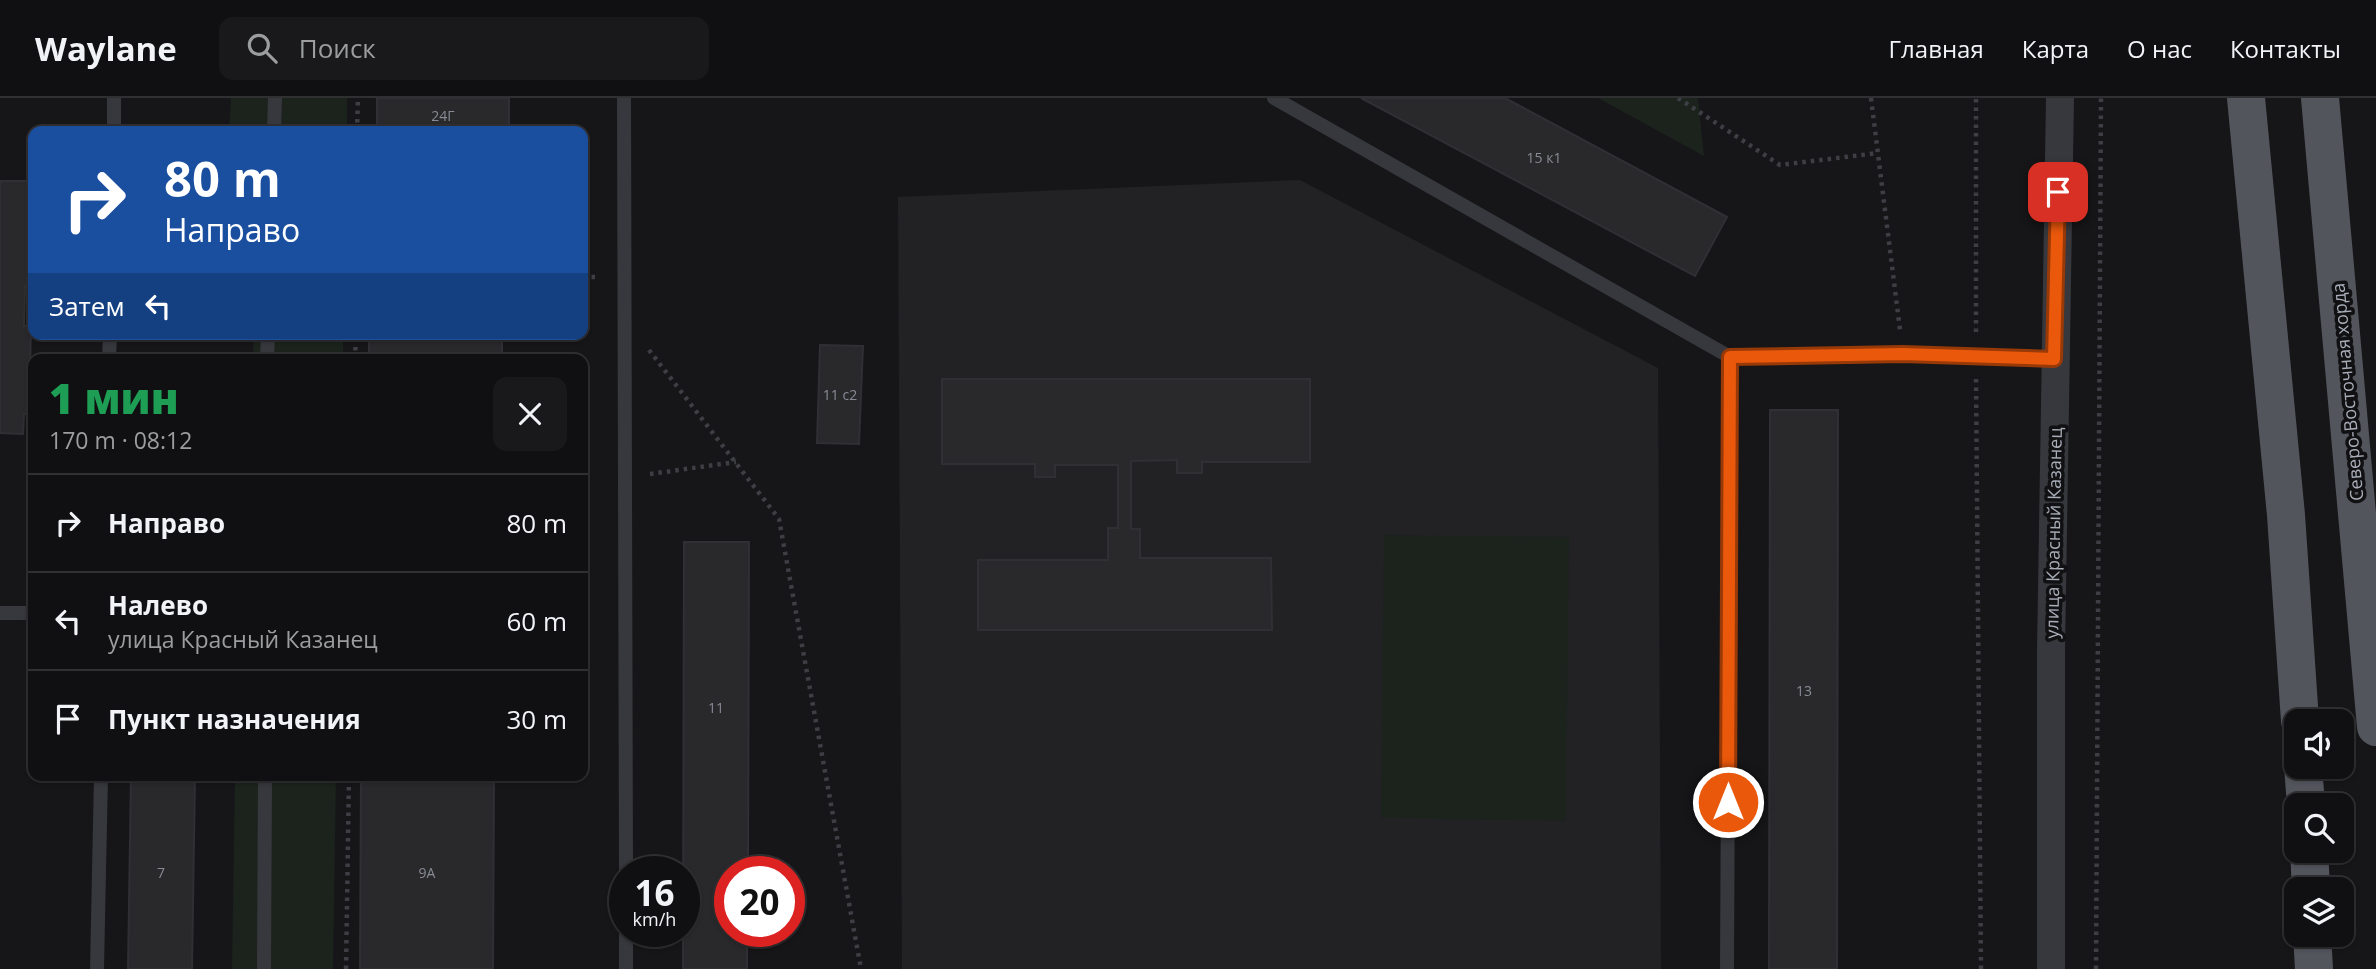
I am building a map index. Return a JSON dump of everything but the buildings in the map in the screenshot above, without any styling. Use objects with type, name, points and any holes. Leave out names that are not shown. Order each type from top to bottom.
[{"type":"main road","points":[[2246,98],[2286,515],[2299,709]]},
{"type":"main road","name":"Северо-Восточная хорда","points":[[2320,98],[2376,727]]},
{"type":"main road","points":[[2313,947],[2314,969]]},
{"type":"street","name":"улица Красный Казанец","points":[[2051,969],[2054,359],[2060,98]]},
{"type":"lane","points":[[114,98],[114,126]]},
{"type":"lane","points":[[274,126],[275,98]]},
{"type":"lane","points":[[624,98],[626,856]]},
{"type":"lane","points":[[1274,98],[1730,357],[1903,354],[2054,359]]},
{"type":"lane","points":[[1727,969],[1730,357]]},
{"type":"lane","points":[[0,613],[28,613]]},
{"type":"lane","points":[[97,969],[100,781]]},
{"type":"lane","points":[[264,969],[265,781]]},
{"type":"lane","points":[[626,947],[626,969]]},
{"type":"path","points":[[357,126],[358,98]]},
{"type":"path","points":[[1678,98],[1780,164],[1878,153]]},
{"type":"path","points":[[1871,98],[1903,354]]},
{"type":"path","points":[[1976,98],[1981,969]]},
{"type":"path","points":[[2096,969],[2101,98]]},
{"type":"path","points":[[625,318],[779,519],[861,969]]},
{"type":"path","points":[[625,478],[736,462]]},
{"type":"path","points":[[346,969],[349,781]]},
{"type":"shaded area","points":[[231,98],[347,98],[347,126],[229,126]]},
{"type":"shaded area","points":[[1598,98],[1698,98],[1704,156]]},
{"type":"shaded area","points":[[1300,180],[1658,368],[1661,969],[902,969],[898,197]]},
{"type":"shaded area","points":[[254,340],[343,340],[343,354],[253,354]]},
{"type":"shaded area","points":[[1384,535],[1569,537],[1566,821],[1381,818]]},
{"type":"shaded area","points":[[235,781],[336,781],[333,969],[232,969]]},
{"type":"route","points":[[1728,802],[1730,357],[1903,354],[2054,359],[2058,192]]}]
